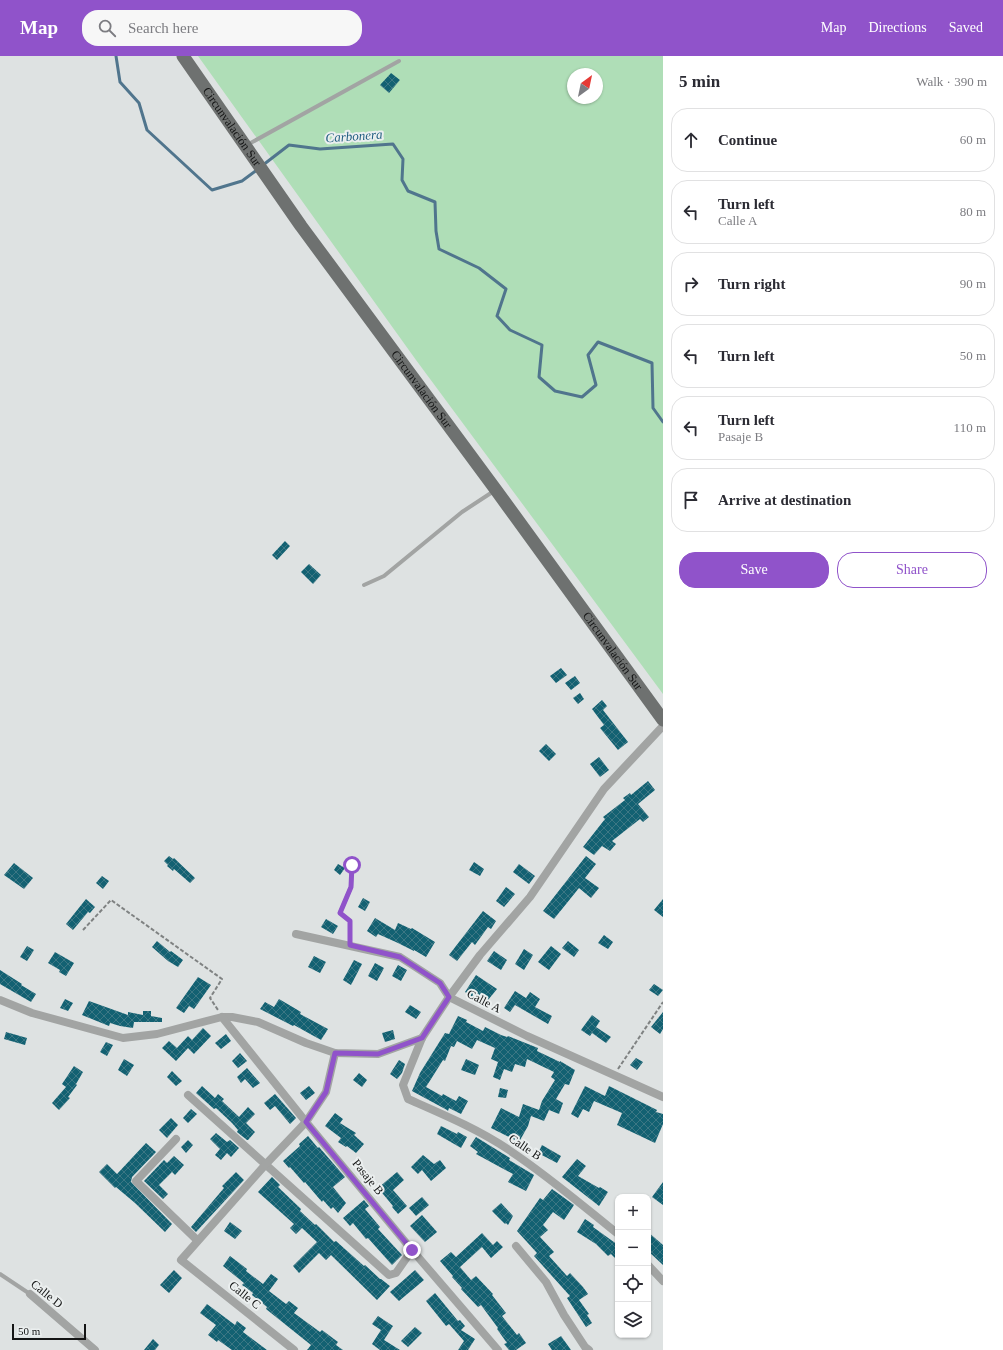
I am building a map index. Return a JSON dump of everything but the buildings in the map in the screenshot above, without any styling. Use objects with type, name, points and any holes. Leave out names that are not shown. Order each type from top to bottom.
[{"type":"main road","name":"Circunvalación Sur","points":[[183,56],[306,233],[496,490],[663,720]]},
{"type":"street","points":[[0,1000],[32,1012],[123,1038],[157,1034],[222,1017],[232,1017],[258,1022],[306,1043],[335,1053],[378,1054],[422,1038],[449,997],[480,956],[530,897],[604,789],[663,726]]},
{"type":"street","name":"Calle A","points":[[296,934],[400,957],[440,983],[449,997],[527,1036],[663,1097]]},
{"type":"street","name":"Pasaje B","points":[[222,1017],[306,1122],[412,1250],[498,1350]]},
{"type":"street","name":"Calle B","points":[[422,1038],[403,1085],[408,1099],[461,1123],[508,1149],[560,1186],[615,1232]]},
{"type":"street","points":[[176,1139],[136,1181],[197,1240],[306,1122],[326,1092],[335,1053]]},
{"type":"street","points":[[188,1095],[389,1275],[396,1273],[412,1250]]},
{"type":"street","name":"Calle C","points":[[197,1240],[181,1260],[294,1350]]},
{"type":"street","points":[[516,1246],[546,1282],[564,1315],[589,1350]]},
{"type":"street","points":[[649,1266],[663,1280]]},
{"type":"street","name":"Calle D","points":[[30,1294],[95,1350]]},
{"type":"lane","points":[[245,146],[399,61]]},
{"type":"lane","points":[[364,585],[384,576],[462,512],[496,490]]},
{"type":"lane","points":[[350,945],[350,921],[340,913],[351,887],[352,865]]},
{"type":"lane","name":"Calle D","points":[[0,1274],[30,1294]]},
{"type":"path","points":[[83,930],[111,900],[222,979],[210,998],[222,1017]]},
{"type":"path","points":[[614,1075],[663,1002]]},
{"type":"green space","points":[[198,56],[663,56],[663,694],[416,360]]},
{"type":"waterway","name":"Carbonera","points":[[116,56],[120,82],[139,103],[147,130],[212,190],[242,181],[257,170]]},
{"type":"waterway","name":"Carbonera","points":[[263,165],[289,145],[320,149],[393,144],[403,159],[402,180],[408,191],[435,202],[436,231],[439,249],[479,268],[506,289],[497,316],[510,330],[542,345],[539,377],[555,391],[582,397],[596,385],[588,355],[598,342],[652,363],[653,408],[663,422]]},
{"type":"route","points":[[352,865],[351,887],[340,913],[350,921],[350,945],[400,957],[440,983],[449,997],[422,1038],[378,1054],[335,1053],[326,1092],[306,1122],[412,1250]]}]
